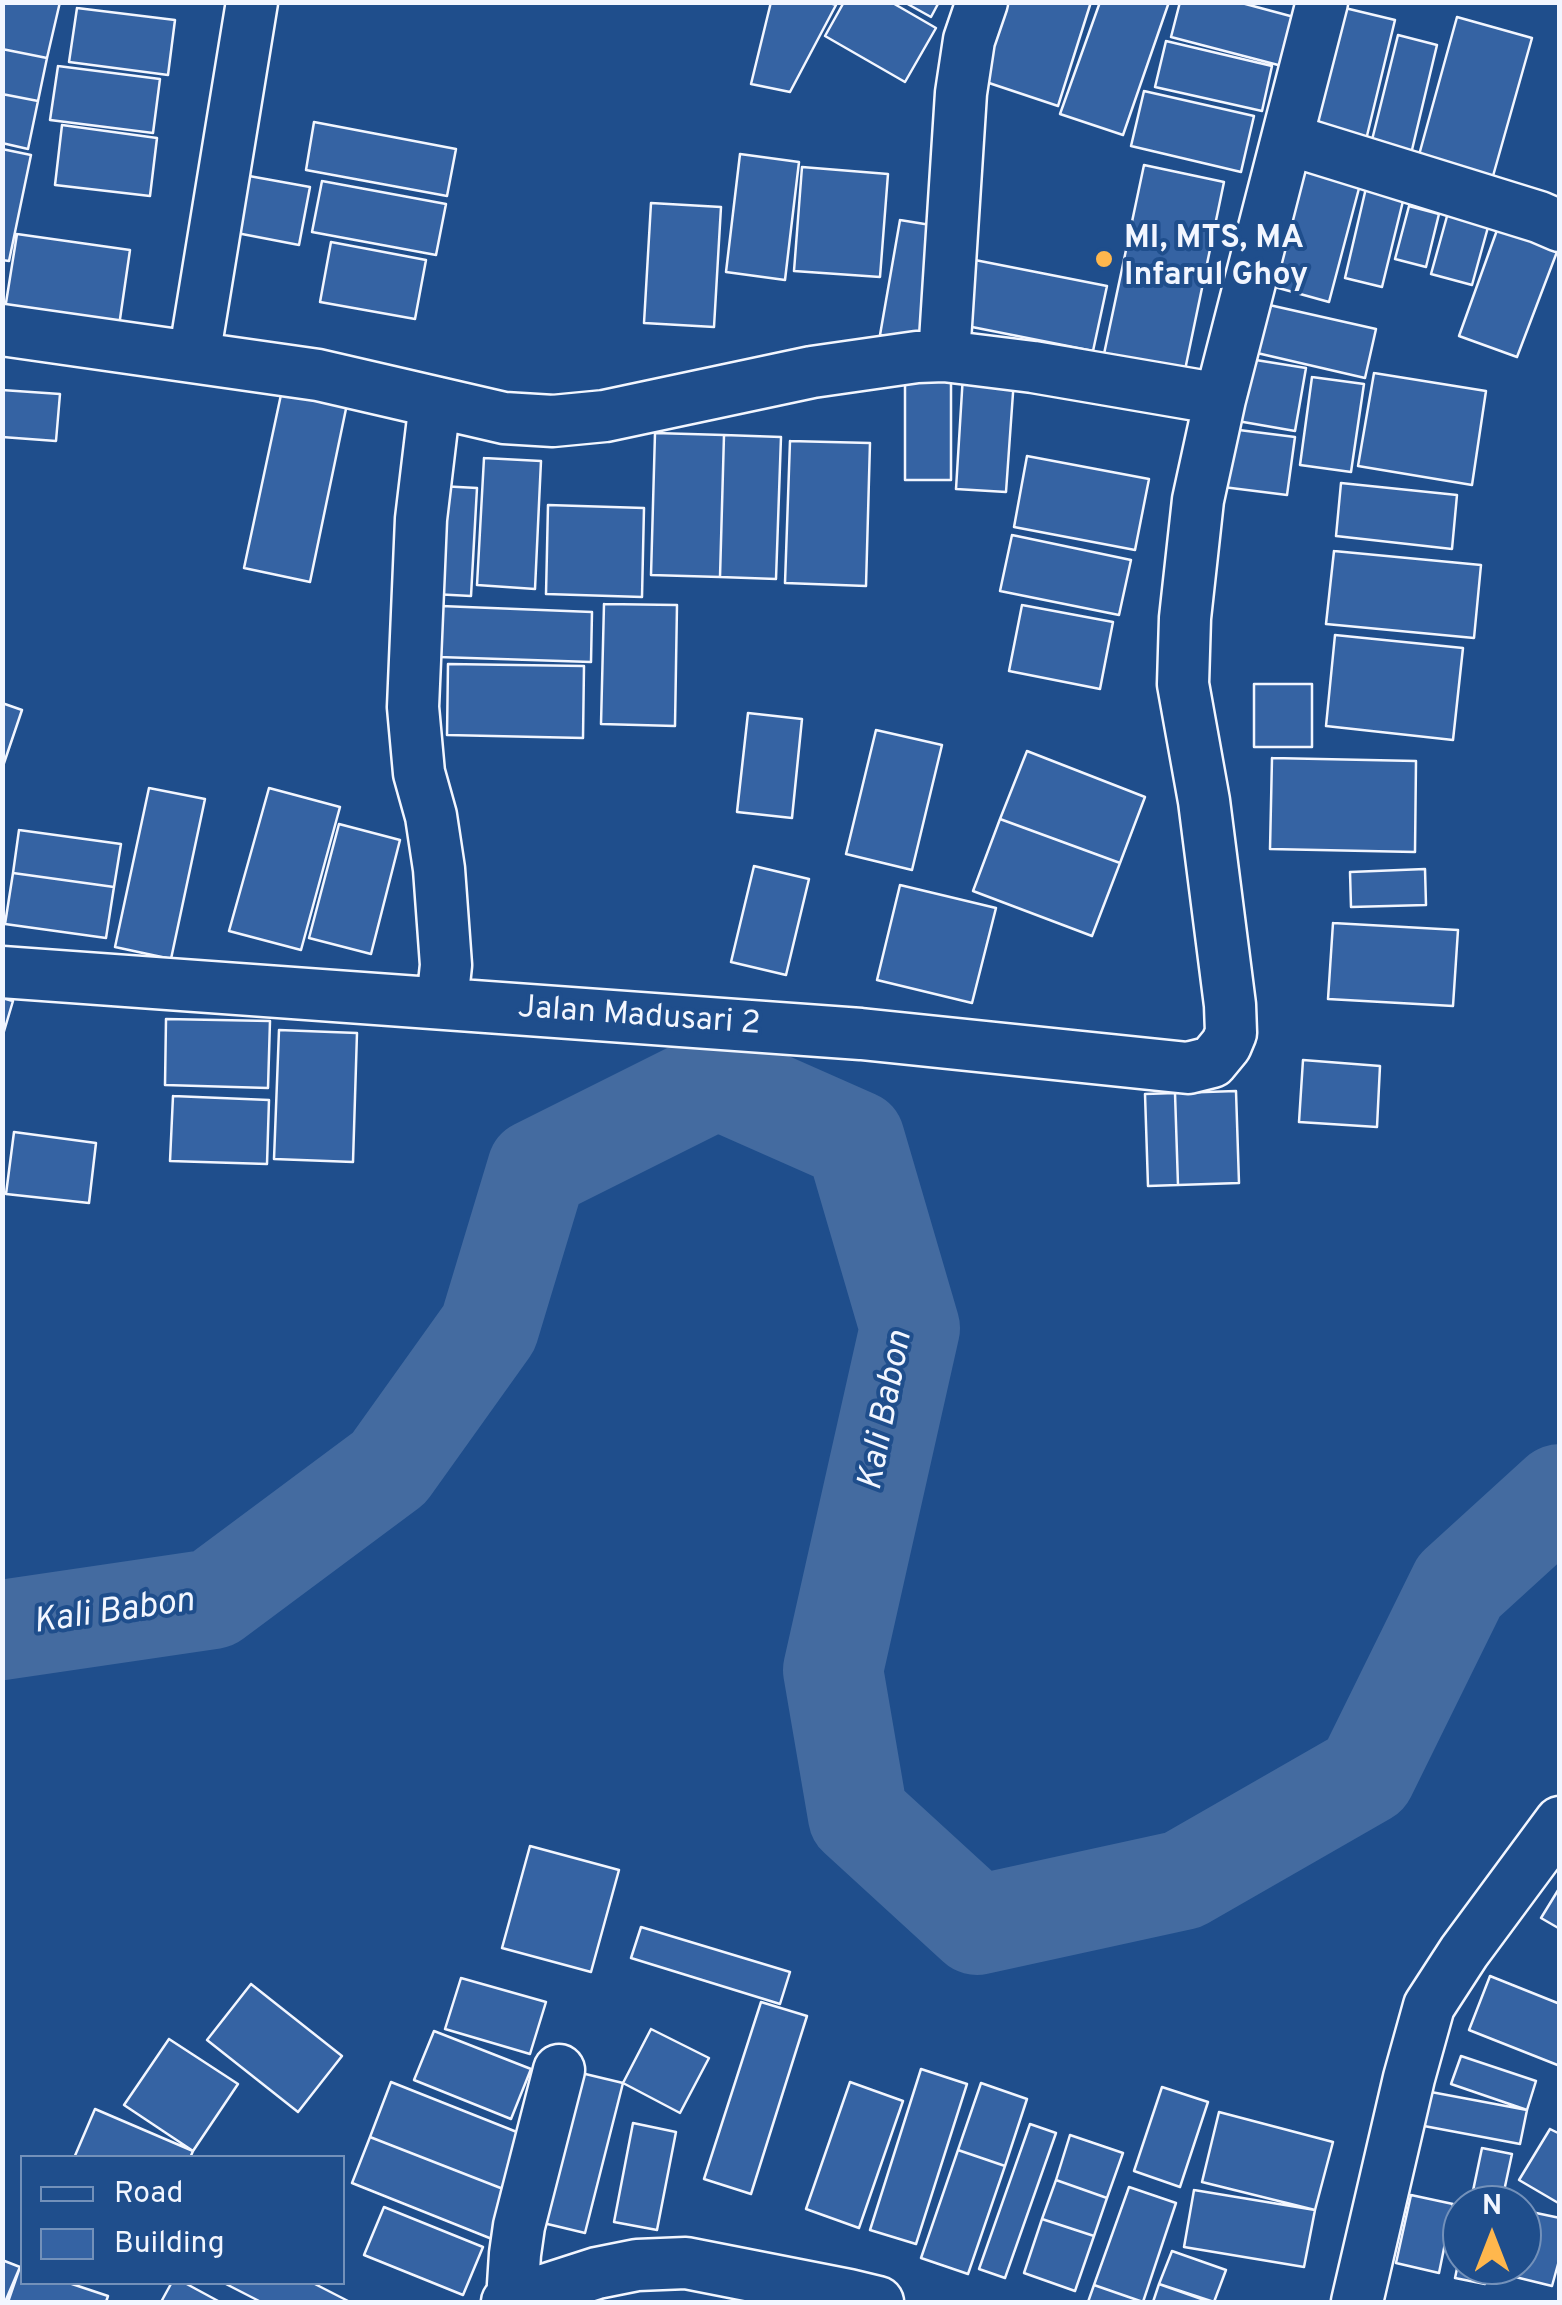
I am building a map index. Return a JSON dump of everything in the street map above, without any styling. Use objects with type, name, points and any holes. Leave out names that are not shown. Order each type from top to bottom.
[{"type":"street","points":[[194,356],[252,2]]},
{"type":"street","points":[[944,356],[961,93],[969,40],[982,2]]},
{"type":"street","points":[[2,330],[318,375],[504,418],[605,416],[812,372],[917,356],[1033,366],[1220,399],[1322,2]]},
{"type":"street","points":[[1287,139],[1540,216],[1560,226]]},
{"type":"street","name":"Jalan Madusari 2","points":[[2,972],[861,1034],[1188,1068],[1212,1062],[1231,1033],[1230,1005],[1204,801],[1183,684],[1185,618],[1198,500],[1220,399]]},
{"type":"street","points":[[435,402],[422,518],[413,707],[419,773],[439,869],[446,965],[442,1004]]},
{"type":"street","points":[[1356,2302],[1429,2006],[1560,1822]]},
{"type":"street","points":[[560,2070],[519,2226],[510,2301],[637,2265],[686,2264],[878,2302]]},
{"type":"building","points":[[2,2],[60,2],[47,58],[2,49]]},
{"type":"building","points":[[771,2],[836,5],[790,92],[751,84]]},
{"type":"building","points":[[844,2],[891,2],[936,28],[905,82],[825,36]]},
{"type":"building","points":[[904,2],[939,2],[931,17]]},
{"type":"building","points":[[1006,2],[1091,2],[1058,106],[980,80]]},
{"type":"building","points":[[1100,2],[1169,2],[1123,135],[1060,114]]},
{"type":"building","points":[[1180,2],[1238,2],[1294,17],[1282,66],[1171,37]]},
{"type":"building","points":[[77,8],[175,20],[168,75],[69,62]]},
{"type":"building","points":[[1345,8],[1395,20],[1365,144],[1315,132]]},
{"type":"building","points":[[1457,17],[1532,38],[1493,176],[1419,155]]},
{"type":"building","points":[[1398,35],[1437,45],[1411,154],[1371,144]]},
{"type":"building","points":[[1166,41],[1272,66],[1262,111],[1155,87]]},
{"type":"building","points":[[2,49],[47,58],[38,101],[2,94]]},
{"type":"building","points":[[58,66],[160,79],[153,133],[50,120]]},
{"type":"building","points":[[1144,91],[1254,116],[1241,172],[1131,146]]},
{"type":"building","points":[[2,94],[38,101],[28,149],[2,143]]},
{"type":"building","points":[[314,122],[456,149],[447,196],[306,170]]},
{"type":"building","points":[[62,125],[157,138],[150,196],[55,185]]},
{"type":"building","points":[[2,149],[31,155],[9,261],[2,260]]},
{"type":"building","points":[[740,154],[799,162],[785,280],[726,272]]},
{"type":"building","points":[[1296,161],[1362,177],[1329,302],[1264,284]]},
{"type":"building","points":[[1144,165],[1224,182],[1185,370],[1104,354]]},
{"type":"building","points":[[802,167],[888,174],[880,277],[794,271]]},
{"type":"building","points":[[227,172],[310,187],[299,245],[216,229]]},
{"type":"building","points":[[322,181],[446,204],[436,255],[312,232]]},
{"type":"building","points":[[1366,188],[1404,197],[1382,287],[1345,278]]},
{"type":"building","points":[[651,203],[721,207],[714,327],[644,323]]},
{"type":"building","points":[[1409,206],[1439,214],[1426,267],[1395,259]]},
{"type":"building","points":[[1449,209],[1490,220],[1472,285],[1431,274]]},
{"type":"building","points":[[1501,219],[1560,244],[1517,357],[1459,336]]},
{"type":"building","points":[[900,220],[943,227],[925,342],[880,335]]},
{"type":"building","points":[[17,234],[130,250],[119,326],[5,309]]},
{"type":"building","points":[[331,242],[426,260],[415,319],[320,302]]},
{"type":"building","points":[[975,260],[1107,286],[1093,351],[962,325]]},
{"type":"building","points":[[1256,302],[1376,329],[1365,378],[1244,350]]},
{"type":"building","points":[[1237,357],[1306,368],[1295,431],[1226,419]]},
{"type":"building","points":[[1374,373],[1486,391],[1472,485],[1358,466]]},
{"type":"building","points":[[963,375],[1014,379],[1006,492],[956,489]]},
{"type":"building","points":[[905,377],[951,377],[951,480],[905,480]]},
{"type":"building","points":[[1312,377],[1364,384],[1351,472],[1300,465]]},
{"type":"building","points":[[2,390],[60,394],[56,441],[2,437]]},
{"type":"building","points":[[282,390],[347,404],[310,582],[244,568]]},
{"type":"building","points":[[1223,428],[1295,437],[1287,495],[1215,486]]},
{"type":"building","points":[[655,433],[724,435],[720,577],[651,575]]},
{"type":"building","points":[[724,435],[781,437],[776,579],[720,577]]},
{"type":"building","points":[[790,441],[870,443],[866,586],[785,583]]},
{"type":"building","points":[[1027,456],[1149,479],[1135,550],[1014,527]]},
{"type":"building","points":[[484,458],[541,461],[535,589],[477,585]]},
{"type":"building","points":[[1341,483],[1457,495],[1452,549],[1336,536]]},
{"type":"building","points":[[440,486],[477,488],[471,596],[433,594]]},
{"type":"building","points":[[548,505],[644,508],[642,597],[546,594]]},
{"type":"building","points":[[1012,535],[1131,560],[1119,615],[1000,591]]},
{"type":"building","points":[[1334,551],[1481,565],[1474,638],[1326,624]]},
{"type":"building","points":[[604,604],[677,605],[675,726],[601,724]]},
{"type":"building","points":[[1022,605],[1113,622],[1100,689],[1009,671]]},
{"type":"building","points":[[441,606],[592,612],[591,662],[439,657]]},
{"type":"building","points":[[1335,635],[1463,648],[1453,740],[1326,726]]},
{"type":"building","points":[[448,664],[584,666],[583,738],[447,735]]},
{"type":"building","points":[[1254,684],[1312,684],[1312,747],[1254,747]]},
{"type":"building","points":[[2,703],[22,710],[2,769]]},
{"type":"building","points":[[748,713],[802,719],[792,818],[737,812]]},
{"type":"building","points":[[876,730],[942,745],[912,870],[846,854]]},
{"type":"building","points":[[1027,751],[1145,797],[1120,863],[1000,819]]},
{"type":"building","points":[[1272,758],[1416,761],[1415,852],[1270,849]]},
{"type":"building","points":[[149,788],[205,799],[171,959],[115,947]]},
{"type":"building","points":[[269,788],[340,807],[301,950],[229,931]]},
{"type":"building","points":[[1000,819],[1120,863],[1092,936],[973,891]]},
{"type":"building","points":[[339,824],[400,840],[371,954],[309,938]]},
{"type":"building","points":[[19,830],[121,844],[114,887],[13,873]]},
{"type":"building","points":[[754,866],[809,879],[786,975],[731,962]]},
{"type":"building","points":[[1425,869],[1426,905],[1351,907],[1350,872]]},
{"type":"building","points":[[13,873],[114,887],[106,938],[5,924]]},
{"type":"building","points":[[900,885],[996,908],[972,1003],[877,980]]},
{"type":"building","points":[[1333,923],[1458,930],[1453,1006],[1328,999]]},
{"type":"building","points":[[2,998],[13,1001],[2,1038]]},
{"type":"building","points":[[166,1019],[270,1021],[268,1088],[165,1085]]},
{"type":"building","points":[[279,1030],[357,1033],[353,1162],[274,1159]]},
{"type":"building","points":[[1303,1060],[1380,1066],[1377,1127],[1299,1122]]},
{"type":"building","points":[[1236,1091],[1239,1183],[1178,1185],[1175,1093]]},
{"type":"building","points":[[1175,1093],[1178,1185],[1148,1186],[1145,1094]]},
{"type":"building","points":[[173,1096],[269,1100],[267,1164],[170,1161]]},
{"type":"building","points":[[14,1132],[96,1143],[89,1203],[6,1194]]},
{"type":"building","points":[[530,1846],[619,1870],[591,1972],[502,1948]]},
{"type":"building","points":[[1560,1887],[1560,1929],[1541,1918]]},
{"type":"building","points":[[641,1927],[790,1972],[780,2004],[631,1958]]},
{"type":"building","points":[[1490,1976],[1560,2004],[1560,2066],[1469,2030]]},
{"type":"building","points":[[461,1978],[546,2002],[530,2054],[445,2029]]},
{"type":"building","points":[[251,1984],[342,2056],[298,2112],[207,2040]]},
{"type":"building","points":[[761,2002],[807,2016],[751,2194],[704,2179]]},
{"type":"building","points":[[651,2029],[709,2058],[680,2113],[623,2083]]},
{"type":"building","points":[[434,2031],[531,2069],[511,2119],[414,2080]]},
{"type":"building","points":[[169,2039],[238,2084],[193,2151],[124,2105]]},
{"type":"building","points":[[1461,2056],[1536,2081],[1527,2110],[1451,2084]]},
{"type":"building","points":[[921,2069],[967,2084],[916,2244],[870,2230]]},
{"type":"building","points":[[577,2072],[623,2083],[585,2233],[539,2222]]},
{"type":"building","points":[[391,2082],[537,2140],[516,2194],[370,2137]]},
{"type":"building","points":[[850,2082],[903,2101],[859,2228],[806,2209]]},
{"type":"building","points":[[981,2083],[1027,2099],[1005,2166],[958,2150]]},
{"type":"building","points":[[1162,2087],[1208,2102],[1180,2187],[1134,2171]]},
{"type":"building","points":[[1431,2092],[1527,2110],[1520,2144],[1424,2126]]},
{"type":"building","points":[[95,2109],[193,2151],[191,2155],[75,2155]]},
{"type":"building","points":[[1219,2112],[1333,2142],[1315,2210],[1202,2182]]},
{"type":"building","points":[[633,2123],[676,2132],[657,2230],[614,2222]]},
{"type":"building","points":[[1030,2124],[1056,2133],[1005,2278],[979,2269]]},
{"type":"building","points":[[1550,2129],[1560,2134],[1560,2204],[1542,2193],[1542,2185],[1528,2185],[1519,2180]]},
{"type":"building","points":[[1070,2135],[1123,2153],[1107,2198],[1056,2180]]},
{"type":"building","points":[[370,2137],[516,2194],[497,2241],[352,2183]]},
{"type":"building","points":[[1482,2148],[1512,2154],[1505,2185],[1474,2185]]},
{"type":"building","points":[[958,2150],[1005,2166],[968,2274],[921,2258]]},
{"type":"building","points":[[1056,2180],[1107,2198],[1094,2236],[1042,2219]]},
{"type":"building","points":[[1129,2187],[1176,2203],[1143,2302],[1094,2285]]},
{"type":"building","points":[[1194,2190],[1315,2210],[1304,2267],[1184,2247]]},
{"type":"building","points":[[1411,2195],[1442,2202],[1439,2273],[1396,2263]]},
{"type":"building","points":[[384,2207],[483,2247],[463,2295],[364,2255]]},
{"type":"building","points":[[1542,2214],[1560,2218],[1560,2257],[1552,2286],[1542,2284]]},
{"type":"building","points":[[1042,2219],[1094,2236],[1075,2291],[1024,2273]]},
{"type":"building","points":[[1172,2251],[1226,2270],[1214,2302],[1159,2284]]},
{"type":"building","points":[[2,2260],[20,2267],[5,2302],[2,2302]]},
{"type":"building","points":[[20,2267],[20,2285],[75,2285],[108,2296],[106,2302],[8,2302]]},
{"type":"building","points":[[1159,2284],[1210,2302],[1153,2302]]},
{"type":"building","points":[[170,2285],[189,2285],[220,2302],[161,2302]]},
{"type":"building","points":[[228,2285],[317,2285],[350,2302],[261,2302]]},
{"type":"building","points":[[1094,2285],[1143,2302],[1088,2302]]},
{"type":"waterway","name":"Kali Babon","points":[[2,1630],[213,1599],[389,1468],[489,1328],[537,1169],[717,1079],[855,1140],[910,1328],[833,1670],[858,1816],[977,1925],[1183,1880],[1366,1775],[1459,1586],[1560,1494]]},
{"type":"place","name":"MI, MTS, MA Infarul Ghoy","points":[[1104,259]]}]
